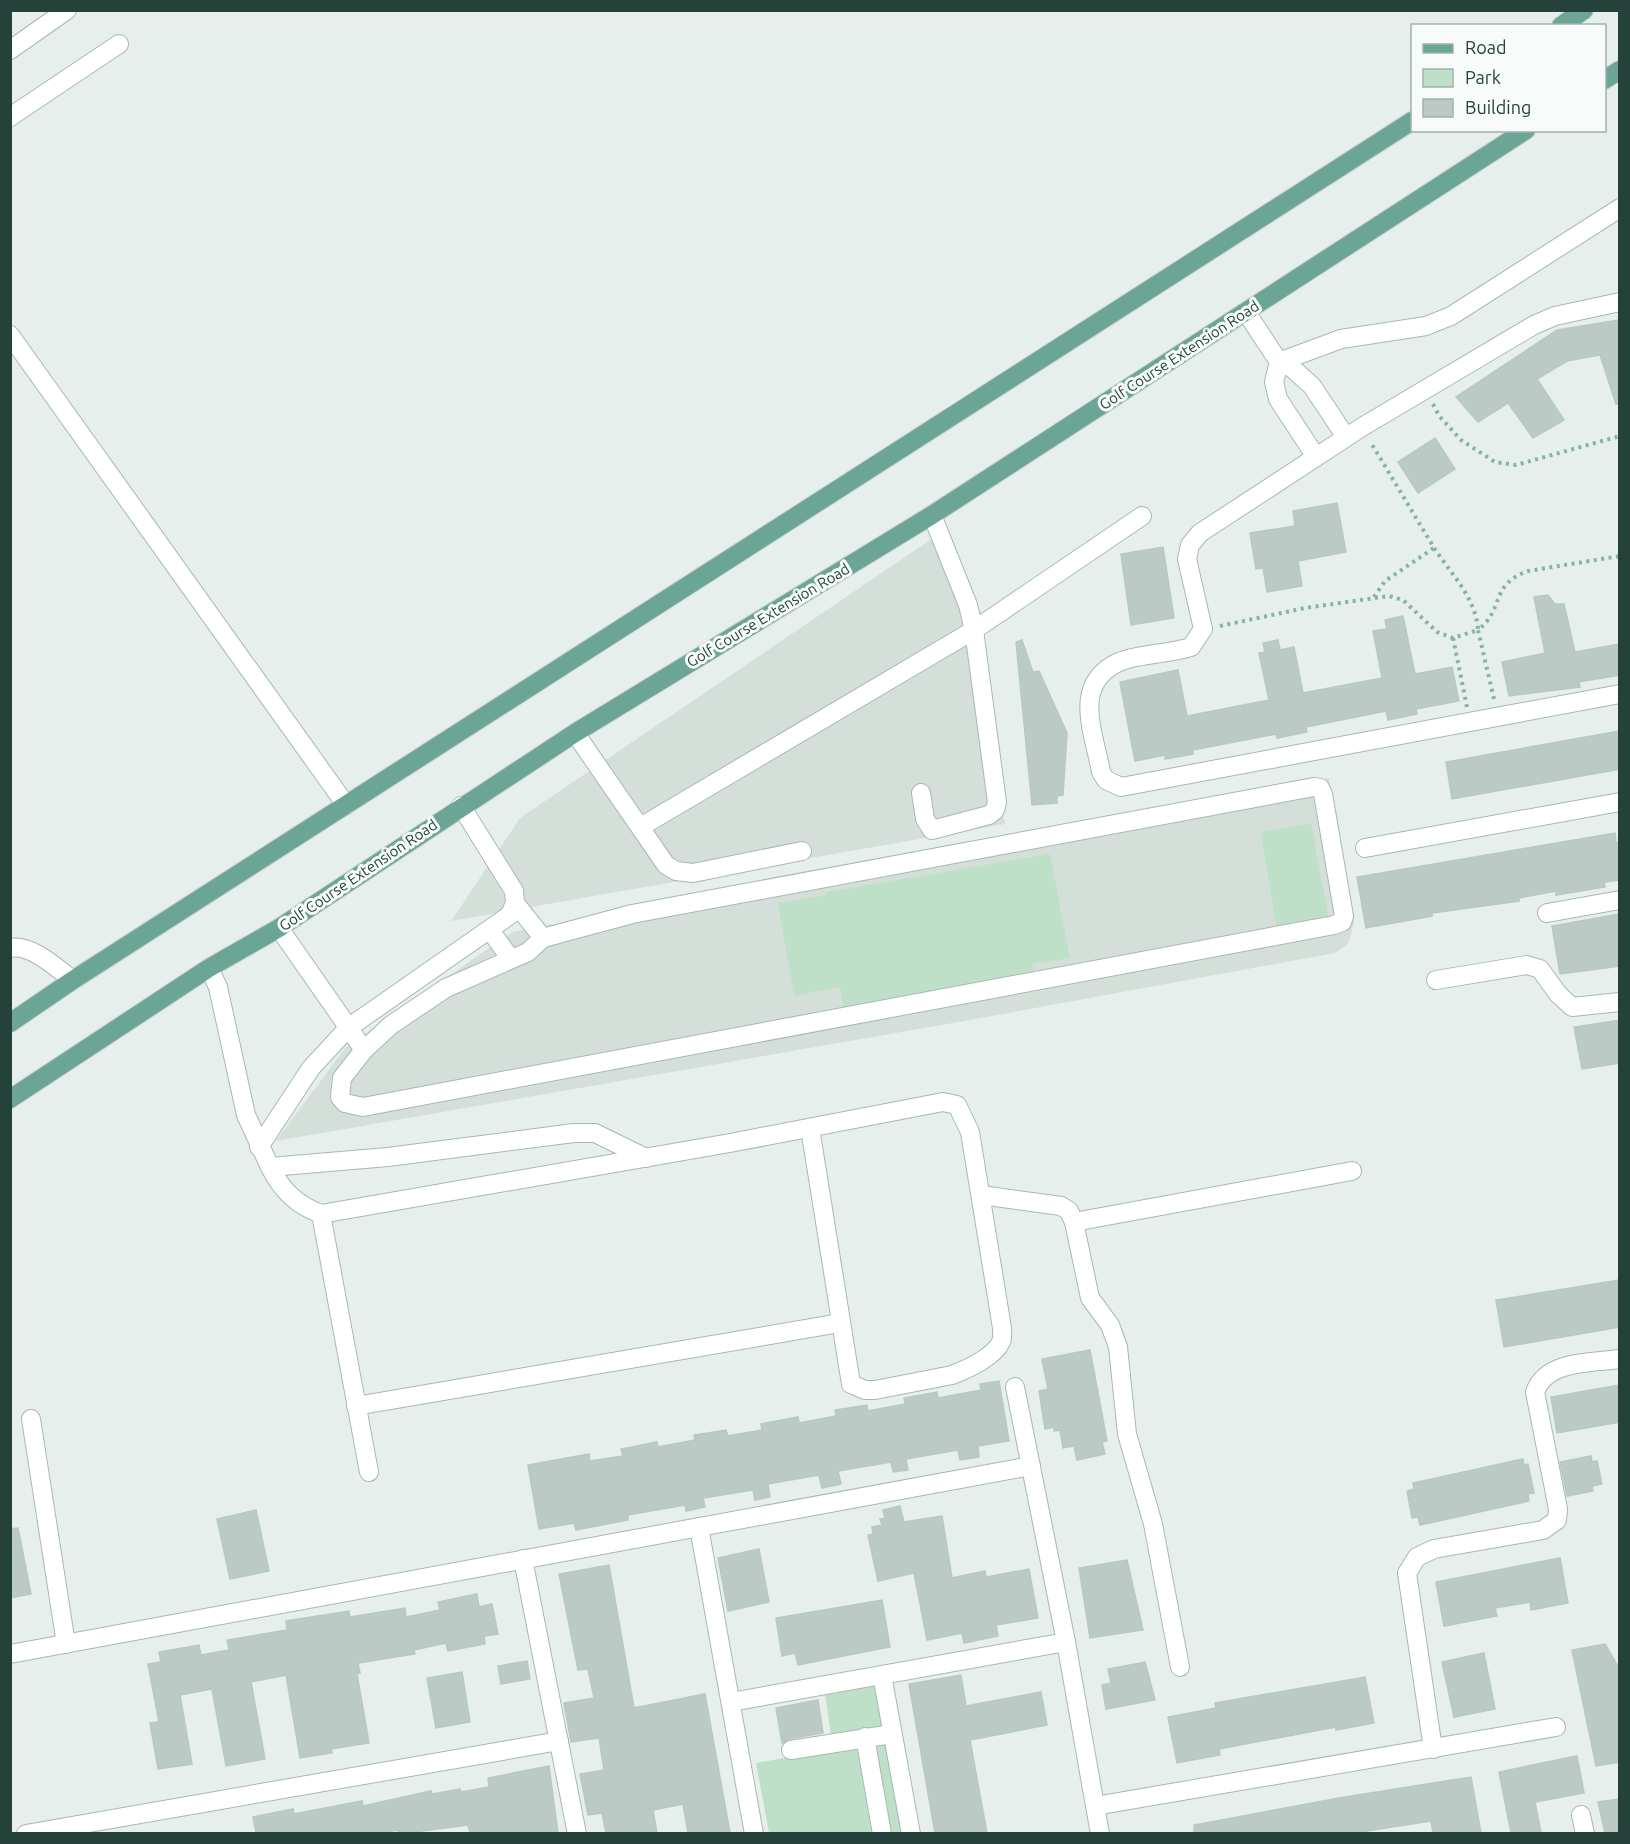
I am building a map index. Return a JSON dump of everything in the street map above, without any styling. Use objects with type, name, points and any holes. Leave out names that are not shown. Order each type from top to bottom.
[{"type":"main road","points":[[1564,24],[1584,10]]},
{"type":"main road","points":[[1606,79],[1620,70]]},
{"type":"main road","points":[[10,1023],[73,980],[1411,122]]},
{"type":"main road","name":"Golf Course Extension Road","points":[[10,1099],[208,968],[279,928],[575,733],[932,515],[1523,132]]},
{"type":"street","points":[[10,50],[67,10]]},
{"type":"street","points":[[10,117],[119,44]]},
{"type":"street","points":[[1279,362],[1341,339],[1426,326],[1451,316],[1620,208]]},
{"type":"street","points":[[1620,302],[1555,316],[1362,427],[1200,533],[1190,545],[1187,559],[1203,629],[1191,647],[1119,662],[1095,679],[1088,700],[1101,772],[1106,780],[1121,787],[1620,694]]},
{"type":"street","points":[[1246,312],[1279,362],[1292,368],[1312,386],[1346,437]]},
{"type":"street","points":[[10,335],[346,806]]},
{"type":"street","points":[[1279,362],[1274,382],[1278,399],[1316,457]]},
{"type":"street","points":[[921,793],[925,819],[932,830],[989,815],[995,810],[997,802],[974,630],[968,605],[932,515]]},
{"type":"street","points":[[642,826],[974,630],[1142,516]]},
{"type":"street","points":[[575,733],[642,826],[666,865],[676,871],[693,873],[802,850]]},
{"type":"street","points":[[1314,787],[1320,789],[1323,794],[1344,916],[1342,922],[1334,925],[363,1107],[345,1103],[340,1097],[342,1078],[364,1050],[391,1025],[446,988],[510,958],[528,952],[543,938],[632,914],[1314,787]]},
{"type":"street","points":[[1365,848],[1620,802]]},
{"type":"street","points":[[259,1147],[311,1068],[348,1028],[510,915],[515,903],[514,891],[461,806]]},
{"type":"street","points":[[1546,914],[1620,900]]},
{"type":"street","points":[[515,903],[543,938]]},
{"type":"street","points":[[279,928],[364,1050]]},
{"type":"street","points":[[490,930],[510,958]]},
{"type":"street","points":[[10,948],[20,946],[30,951],[73,980]]},
{"type":"street","points":[[1436,980],[1527,965],[1540,969],[1558,994],[1572,1007],[1620,1002]]},
{"type":"street","points":[[208,968],[218,987],[234,1070],[246,1115],[259,1147],[279,1184],[300,1206],[321,1214],[646,1158],[943,1102],[957,1105],[970,1132],[981,1195],[1002,1328],[1002,1341],[996,1349],[962,1372],[952,1375],[875,1390],[851,1384],[810,1128]]},
{"type":"street","points":[[270,1167],[377,1158],[574,1133],[595,1133],[646,1158]]},
{"type":"street","points":[[1074,1222],[1352,1171]]},
{"type":"street","points":[[981,1195],[1061,1206],[1069,1211],[1074,1222],[1085,1287],[1090,1298],[1110,1325],[1118,1347],[1127,1434],[1153,1524],[1180,1667]]},
{"type":"street","points":[[321,1214],[369,1472]]},
{"type":"street","points":[[356,1406],[840,1323]]},
{"type":"street","points":[[1433,1749],[1407,1573],[1417,1557],[1434,1549],[1543,1530],[1557,1520],[1558,1509],[1535,1392],[1539,1380],[1549,1372],[1567,1367],[1620,1359]]},
{"type":"street","points":[[1015,1387],[1066,1642],[1100,1833]]},
{"type":"street","points":[[31,1419],[66,1644]]},
{"type":"street","points":[[10,1654],[1030,1466]]},
{"type":"street","points":[[699,1527],[754,1833]]},
{"type":"street","points":[[523,1559],[577,1833]]},
{"type":"street","points":[[731,1702],[1066,1642]]},
{"type":"street","points":[[882,1675],[911,1833]]},
{"type":"street","points":[[1095,1806],[1556,1728]]},
{"type":"street","points":[[791,1750],[892,1734]]},
{"type":"street","points":[[865,1737],[882,1833]]},
{"type":"street","points":[[26,1833],[559,1741]]},
{"type":"street","points":[[1581,1815],[1585,1833]]},
{"type":"path","points":[[1425,390],[1439,416],[1461,440],[1495,462],[1516,465],[1620,436]]},
{"type":"path","points":[[1362,427],[1434,548],[1471,602],[1478,617],[1478,630],[1498,717]]},
{"type":"path","points":[[1374,597],[1385,581],[1434,548]]},
{"type":"path","points":[[1203,629],[1305,608],[1389,596],[1403,600],[1437,632],[1453,638],[1478,630],[1487,623],[1505,583],[1514,576],[1620,556]]},
{"type":"path","points":[[1453,638],[1470,722]]},
{"type":"shaded area","points":[[942,532],[966,627],[1005,824],[451,921],[520,818]]},
{"type":"shaded area","points":[[1329,778],[1354,923],[1348,944],[1335,953],[970,1020],[276,1141],[345,1048],[512,932]]},
{"type":"green space","points":[[1311,823],[1329,920],[1277,931],[1261,832]]},
{"type":"green space","points":[[1050,854],[1070,958],[1032,964],[1035,975],[844,1011],[840,987],[794,996],[778,903],[826,895],[825,892]]},
{"type":"green space","points":[[876,1684],[902,1833],[769,1833],[756,1763],[833,1749],[825,1693]]},
{"type":"building","points":[[1620,320],[1620,404],[1616,404],[1600,355],[1567,361],[1537,379],[1564,420],[1533,438],[1508,403],[1478,422],[1456,397],[1557,330]]},
{"type":"building","points":[[1435,438],[1455,469],[1418,493],[1398,462]]},
{"type":"building","points":[[1337,503],[1346,552],[1298,561],[1302,586],[1267,592],[1263,568],[1256,569],[1250,533],[1295,526],[1293,511]]},
{"type":"building","points":[[1163,547],[1174,618],[1131,625],[1121,554]]},
{"type":"building","points":[[1548,595],[1555,604],[1564,604],[1575,652],[1620,644],[1620,675],[1579,682],[1580,687],[1509,696],[1502,662],[1545,653],[1534,597]]},
{"type":"building","points":[[1403,616],[1415,674],[1452,667],[1459,701],[1416,709],[1417,714],[1388,720],[1386,711],[1306,727],[1307,732],[1277,738],[1276,734],[1193,750],[1193,754],[1165,759],[1165,755],[1135,761],[1120,682],[1178,670],[1187,716],[1269,700],[1259,653],[1265,652],[1263,643],[1278,640],[1280,650],[1294,647],[1303,693],[1382,678],[1373,631],[1387,629],[1385,620]]},
{"type":"building","points":[[1022,640],[1033,672],[1039,671],[1067,733],[1063,795],[1057,796],[1057,803],[1032,805],[1016,642]]},
{"type":"building","points":[[1620,731],[1620,769],[1452,799],[1446,762]]},
{"type":"building","points":[[1615,833],[1616,843],[1620,842],[1620,880],[1604,882],[1605,887],[1556,895],[1556,891],[1519,898],[1519,901],[1432,913],[1432,916],[1366,928],[1357,877]]},
{"type":"building","points":[[1620,914],[1620,966],[1560,974],[1552,926]]},
{"type":"building","points":[[1620,1020],[1620,1063],[1582,1069],[1574,1027]]},
{"type":"building","points":[[1620,1280],[1620,1327],[1504,1347],[1496,1300]]},
{"type":"building","points":[[1090,1350],[1107,1441],[1102,1442],[1105,1454],[1077,1460],[1074,1446],[1063,1448],[1060,1430],[1054,1431],[1054,1427],[1045,1429],[1039,1391],[1048,1389],[1042,1359]]},
{"type":"building","points":[[999,1381],[1009,1441],[978,1446],[979,1457],[960,1460],[958,1450],[906,1459],[908,1470],[893,1472],[891,1462],[838,1471],[841,1484],[822,1488],[819,1475],[768,1484],[770,1497],[755,1500],[753,1490],[703,1498],[705,1507],[686,1511],[685,1505],[628,1515],[628,1520],[576,1530],[574,1523],[539,1529],[528,1465],[589,1454],[590,1461],[623,1456],[621,1449],[657,1442],[658,1447],[695,1440],[694,1435],[726,1430],[728,1436],[762,1430],[761,1424],[798,1417],[799,1423],[836,1416],[835,1410],[867,1405],[868,1411],[905,1404],[904,1398],[937,1392],[938,1398],[981,1390],[980,1384]]},
{"type":"building","points":[[1620,1385],[1620,1422],[1557,1433],[1551,1397]]},
{"type":"building","points":[[1591,1456],[1592,1462],[1597,1461],[1602,1484],[1592,1486],[1593,1491],[1567,1496],[1560,1462]]},
{"type":"building","points":[[1523,1459],[1524,1465],[1528,1464],[1534,1493],[1528,1494],[1529,1501],[1420,1525],[1418,1517],[1412,1518],[1407,1491],[1414,1489],[1413,1483]]},
{"type":"building","points":[[900,1506],[904,1522],[942,1516],[952,1578],[985,1571],[986,1577],[1029,1569],[1038,1618],[996,1625],[998,1636],[964,1643],[962,1633],[927,1640],[914,1573],[878,1581],[868,1535],[873,1534],[872,1527],[882,1525],[880,1519],[885,1518],[883,1510]]},
{"type":"building","points":[[256,1510],[269,1571],[230,1579],[217,1519]]},
{"type":"building","points":[[18,1528],[31,1594],[10,1598],[10,1529]]},
{"type":"building","points":[[759,1549],[769,1602],[728,1611],[718,1558]]},
{"type":"building","points":[[1560,1558],[1568,1603],[1531,1610],[1530,1602],[1495,1608],[1497,1616],[1444,1626],[1436,1582]]},
{"type":"building","points":[[1127,1560],[1143,1630],[1090,1638],[1079,1568]]},
{"type":"building","points":[[609,1565],[634,1708],[705,1694],[730,1833],[688,1833],[683,1804],[653,1810],[657,1833],[606,1833],[602,1813],[588,1815],[580,1774],[604,1770],[599,1738],[571,1742],[564,1703],[594,1698],[588,1669],[578,1670],[559,1574]]},
{"type":"building","points":[[477,1594],[479,1607],[492,1604],[498,1634],[484,1636],[485,1644],[448,1651],[446,1643],[414,1650],[415,1654],[358,1663],[360,1673],[357,1674],[369,1743],[331,1749],[332,1753],[300,1758],[286,1675],[251,1682],[265,1759],[226,1766],[212,1689],[180,1695],[192,1764],[158,1769],[150,1723],[159,1722],[148,1664],[161,1662],[159,1652],[199,1645],[201,1655],[229,1650],[227,1640],[287,1630],[286,1621],[349,1611],[350,1617],[405,1608],[406,1617],[440,1610],[438,1602]]},
{"type":"building","points":[[882,1600],[890,1647],[798,1665],[795,1653],[782,1656],[776,1618]]},
{"type":"building","points":[[1605,1644],[1620,1670],[1620,1762],[1596,1766],[1572,1650]]},
{"type":"building","points":[[1484,1653],[1495,1709],[1454,1717],[1442,1662]]},
{"type":"building","points":[[527,1661],[530,1679],[501,1684],[498,1666]]},
{"type":"building","points":[[1145,1662],[1155,1700],[1106,1709],[1102,1685],[1111,1683],[1108,1669]]},
{"type":"building","points":[[462,1672],[470,1722],[436,1728],[427,1678]]},
{"type":"building","points":[[961,1675],[966,1706],[1041,1692],[1047,1725],[970,1740],[987,1833],[935,1833],[909,1684]]},
{"type":"building","points":[[1365,1677],[1374,1723],[1336,1730],[1336,1727],[1219,1749],[1220,1755],[1177,1763],[1168,1717],[1216,1708],[1215,1703]]},
{"type":"building","points":[[818,1700],[823,1733],[789,1739],[782,1743],[776,1708]]},
{"type":"building","points":[[1577,1756],[1584,1793],[1535,1802],[1541,1833],[1511,1833],[1499,1772]]},
{"type":"building","points":[[549,1766],[558,1833],[470,1833],[468,1825],[407,1833],[398,1833],[398,1830],[381,1833],[256,1833],[253,1817],[293,1809],[294,1814],[362,1801],[363,1806],[431,1791],[432,1794],[460,1789],[461,1792],[489,1787],[488,1778]]},
{"type":"building","points":[[1471,1777],[1481,1833],[1433,1833],[1431,1821],[1354,1833],[1194,1833],[1194,1825],[1339,1798]]},
{"type":"building","points":[[1620,1799],[1620,1833],[1605,1833],[1598,1802]]}]
